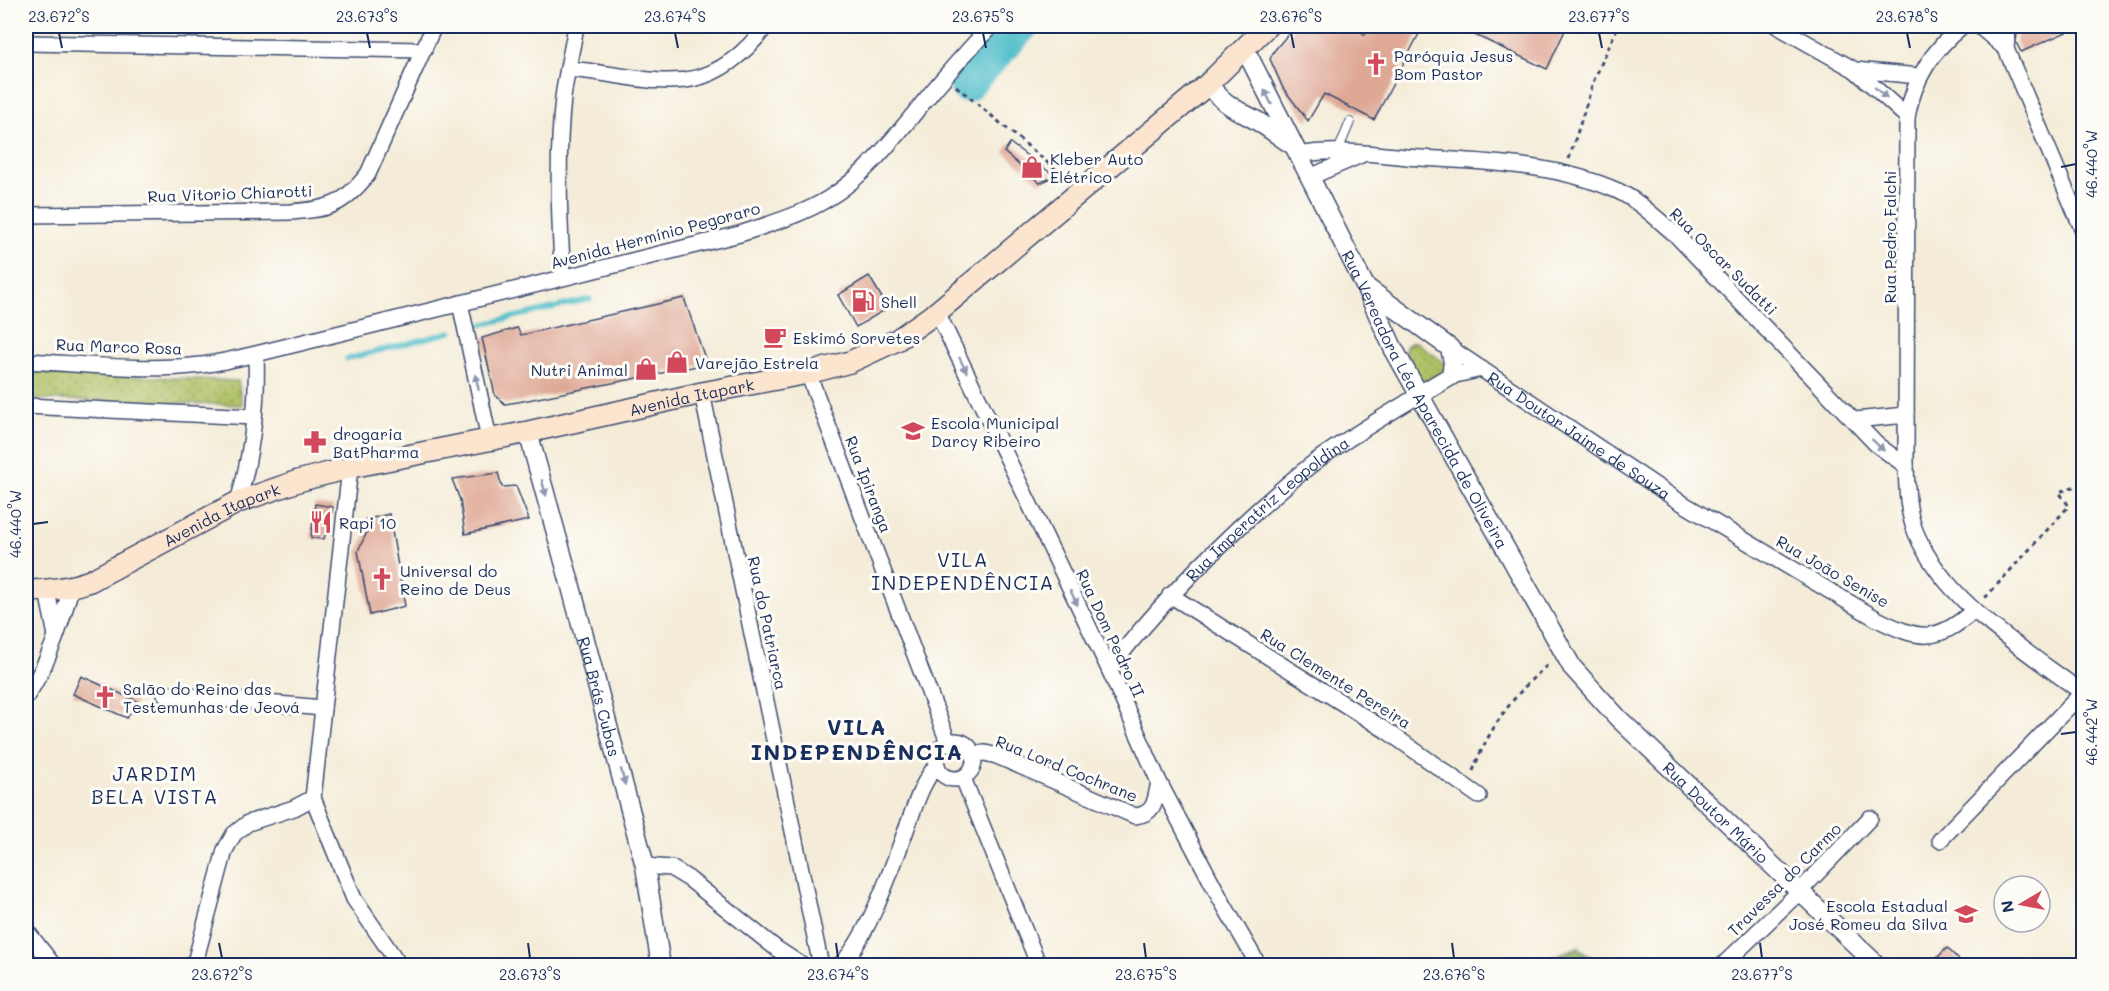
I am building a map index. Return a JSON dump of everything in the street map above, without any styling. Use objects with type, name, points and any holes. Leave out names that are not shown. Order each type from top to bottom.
[{"type":"main road","name":"Avenida Itapark","points":[[26,591],[71,588],[107,573],[238,502],[298,481],[702,393],[808,373],[850,362],[874,352],[897,340],[937,312],[1208,84],[1267,26]]},
{"type":"street","name":"Rua Vitorio Chiarotti","points":[[26,215],[291,212],[314,210],[344,200],[355,191],[368,174],[434,26]]},
{"type":"street","points":[[563,277],[560,230],[563,98],[576,26]]},
{"type":"street","points":[[569,69],[641,80],[685,81],[727,65],[751,46],[766,26]]},
{"type":"street","name":"Avenida Hermínio Pegoraro","points":[[256,354],[740,234],[794,215],[828,199],[858,176],[991,26]]},
{"type":"street","points":[[1777,26],[1855,70],[1907,117]]},
{"type":"street","name":"Rua Pedro Falchi","points":[[1962,26],[1933,54],[1919,76],[1911,96],[1907,117],[1906,466],[1908,505],[1916,533],[1930,561],[1945,581],[1974,610],[2083,693]]},
{"type":"street","points":[[1979,26],[2006,50],[2084,233]]},
{"type":"street","points":[[2006,50],[2008,26]]},
{"type":"street","points":[[26,43],[424,50]]},
{"type":"street","name":"Rua Vereadora Léa Aparecida de Oliveira","points":[[1245,49],[1394,348],[1564,653]]},
{"type":"street","points":[[1855,70],[1919,76]]},
{"type":"street","name":"Rua Vereadora Léa Aparecida de Oliveira","points":[[1208,84],[1228,105],[1251,117],[1295,150]]},
{"type":"street","name":"Rua Oscar Sudatti","points":[[1295,150],[1329,150],[1507,165],[1565,173],[1619,192],[1659,220],[1876,444],[1906,466]]},
{"type":"street","name":"Rua Oscar Sudatti","points":[[1310,177],[1364,154]]},
{"type":"street","name":"Rua Doutor Jaime de Souza","points":[[1365,286],[1450,348],[1677,500]]},
{"type":"street","points":[[460,303],[489,439]]},
{"type":"street","name":"Rua Dom Pedro II","points":[[937,312],[1109,669],[1159,782],[1221,900],[1259,966]]},
{"type":"street","points":[[1394,348],[1395,335],[1400,330],[1419,326]]},
{"type":"street","points":[[1450,348],[1453,362],[1451,376]]},
{"type":"street","points":[[238,502],[247,470],[254,417],[257,389],[256,354]]},
{"type":"street","name":"Rua Marco Rosa","points":[[26,361],[133,368],[171,368],[204,365],[256,354]]},
{"type":"street","name":"Rua Doutor Jaime de Souza","points":[[1451,376],[1482,369]]},
{"type":"street","name":"Rua Ipiranga","points":[[808,373],[948,742]]},
{"type":"street","name":"Rua Imperatriz Leopoldina","points":[[1109,669],[1170,595],[1295,477],[1326,453],[1451,376]]},
{"type":"street","name":"Rua do Patriarca","points":[[702,393],[821,966]]},
{"type":"street","points":[[26,406],[254,417]]},
{"type":"street","points":[[1855,420],[1906,416]]},
{"type":"street","name":"Rua Brás Cubas","points":[[528,432],[586,639],[645,866],[661,966]]},
{"type":"street","points":[[350,468],[313,798],[354,899],[400,966]]},
{"type":"street","name":"Rua João Senise","points":[[1677,500],[1877,619],[1903,631],[1923,636],[1941,633],[1957,626],[1974,610]]},
{"type":"street","points":[[26,697],[37,680],[56,639],[71,588]]},
{"type":"street","points":[[47,591],[56,639]]},
{"type":"street","name":"Rua Clemente Pereira","points":[[1170,595],[1387,731],[1474,791]]},
{"type":"street","name":"Rua Doutor Mário","points":[[1564,653],[1582,680],[1618,718],[1878,966]]},
{"type":"street","points":[[1940,840],[2083,693]]},
{"type":"street","points":[[165,694],[323,708]]},
{"type":"street","points":[[957,741],[965,744],[974,754],[974,765],[963,778],[947,777],[937,765],[938,752],[948,742],[957,741]]},
{"type":"street","name":"Rua Lord Cochrane","points":[[974,754],[985,753],[997,756],[1135,816],[1144,815],[1153,807],[1159,782]]},
{"type":"street","points":[[839,966],[847,959],[863,934],[892,870],[923,785],[937,765]]},
{"type":"street","points":[[963,778],[1039,966]]},
{"type":"street","points":[[194,966],[225,850],[234,834],[249,823],[294,808],[313,798]]},
{"type":"street","name":"Travessa do Carmo","points":[[1722,966],[1800,891],[1870,818]]},
{"type":"street","points":[[645,866],[671,868],[689,879],[777,949],[803,966]]},
{"type":"street","points":[[26,930],[54,966]]},
{"type":"lane","points":[[1338,151],[1350,122]]},
{"type":"path","points":[[1565,173],[1594,80],[1618,26]]},
{"type":"path","points":[[945,76],[1081,191]]},
{"type":"path","points":[[1974,610],[2069,506],[2059,492],[2084,483]]},
{"type":"path","points":[[1474,791],[1484,746],[1501,716],[1519,692],[1538,673],[1564,653]]},
{"type":"green space","points":[[1413,342],[1449,366],[1423,386],[1417,382],[1405,350],[1406,346]]},
{"type":"green space","points":[[26,371],[238,381],[242,405],[26,399]]},
{"type":"green space","points":[[1578,947],[1601,965],[1529,965]]},
{"type":"building","points":[[1295,26],[1353,26],[1365,35],[1370,26],[1423,26],[1374,120],[1324,94],[1308,121],[1283,88],[1270,59]]},
{"type":"building","points":[[1456,26],[1567,26],[1547,69]]},
{"type":"building","points":[[2018,26],[2080,26],[2021,52],[2016,42]]},
{"type":"building","name":"Kleber Auto Elétrico","points":[[1010,143],[1055,176],[1040,183],[1004,152]]},
{"type":"building","name":"Shell","points":[[869,276],[888,308],[856,327],[838,295]]},
{"type":"building","points":[[684,298],[707,364],[505,404],[495,395],[482,338],[517,328],[521,335]]},
{"type":"building","points":[[498,473],[502,487],[516,486],[529,520],[465,534],[460,500],[452,479]]},
{"type":"building","name":"Rapi 10","points":[[315,504],[333,507],[324,539],[311,538]]},
{"type":"building","name":"Universal do Reino de Deus","points":[[389,514],[405,606],[370,615],[358,551],[367,532],[364,520]]},
{"type":"building","name":"Salão do Reino das Testemunhas de Jeová","points":[[81,676],[137,701],[127,718],[73,694]]},
{"type":"building","points":[[1947,948],[1965,966],[1929,966]]},
{"type":"waterway","points":[[966,86],[1022,26]]},
{"type":"waterway","points":[[480,325],[590,299]]},
{"type":"waterway","points":[[347,359],[451,332]]},
{"type":"place","name":"Paróquia Jesus Bom Pastor","points":[[1376,64]]},
{"type":"place","name":"Kleber Auto Elétrico","points":[[1032,167]]},
{"type":"place","name":"Shell","points":[[863,301]]},
{"type":"place","name":"Eskimó Sorvetes","points":[[775,337]]},
{"type":"place","name":"Varejão Estrela","points":[[677,362]]},
{"type":"place","name":"Nutri Animal","points":[[646,369]]},
{"type":"place","name":"Escola Municipal Darcy Ribeiro","points":[[913,431]]},
{"type":"place","name":"drogaria BatPharma","points":[[315,442]]},
{"type":"place","name":"Rapi 10","points":[[321,522]]},
{"type":"place","name":"Universal do Reino de Deus","points":[[382,579]]},
{"type":"place","name":"Salão do Reino das Testemunhas de Jeová","points":[[105,697]]},
{"type":"place","name":"Escola Estadual José Romeu da Silva","points":[[1966,914]]},
{"type":"district","name":"VILA INDEPENDÊNCIA","points":[[963,570]]},
{"type":"district","name":"VILA INDEPENDÊNCIA","points":[[857,738]]},
{"type":"district","name":"JARDIM BELA VISTA","points":[[155,784]]}]
